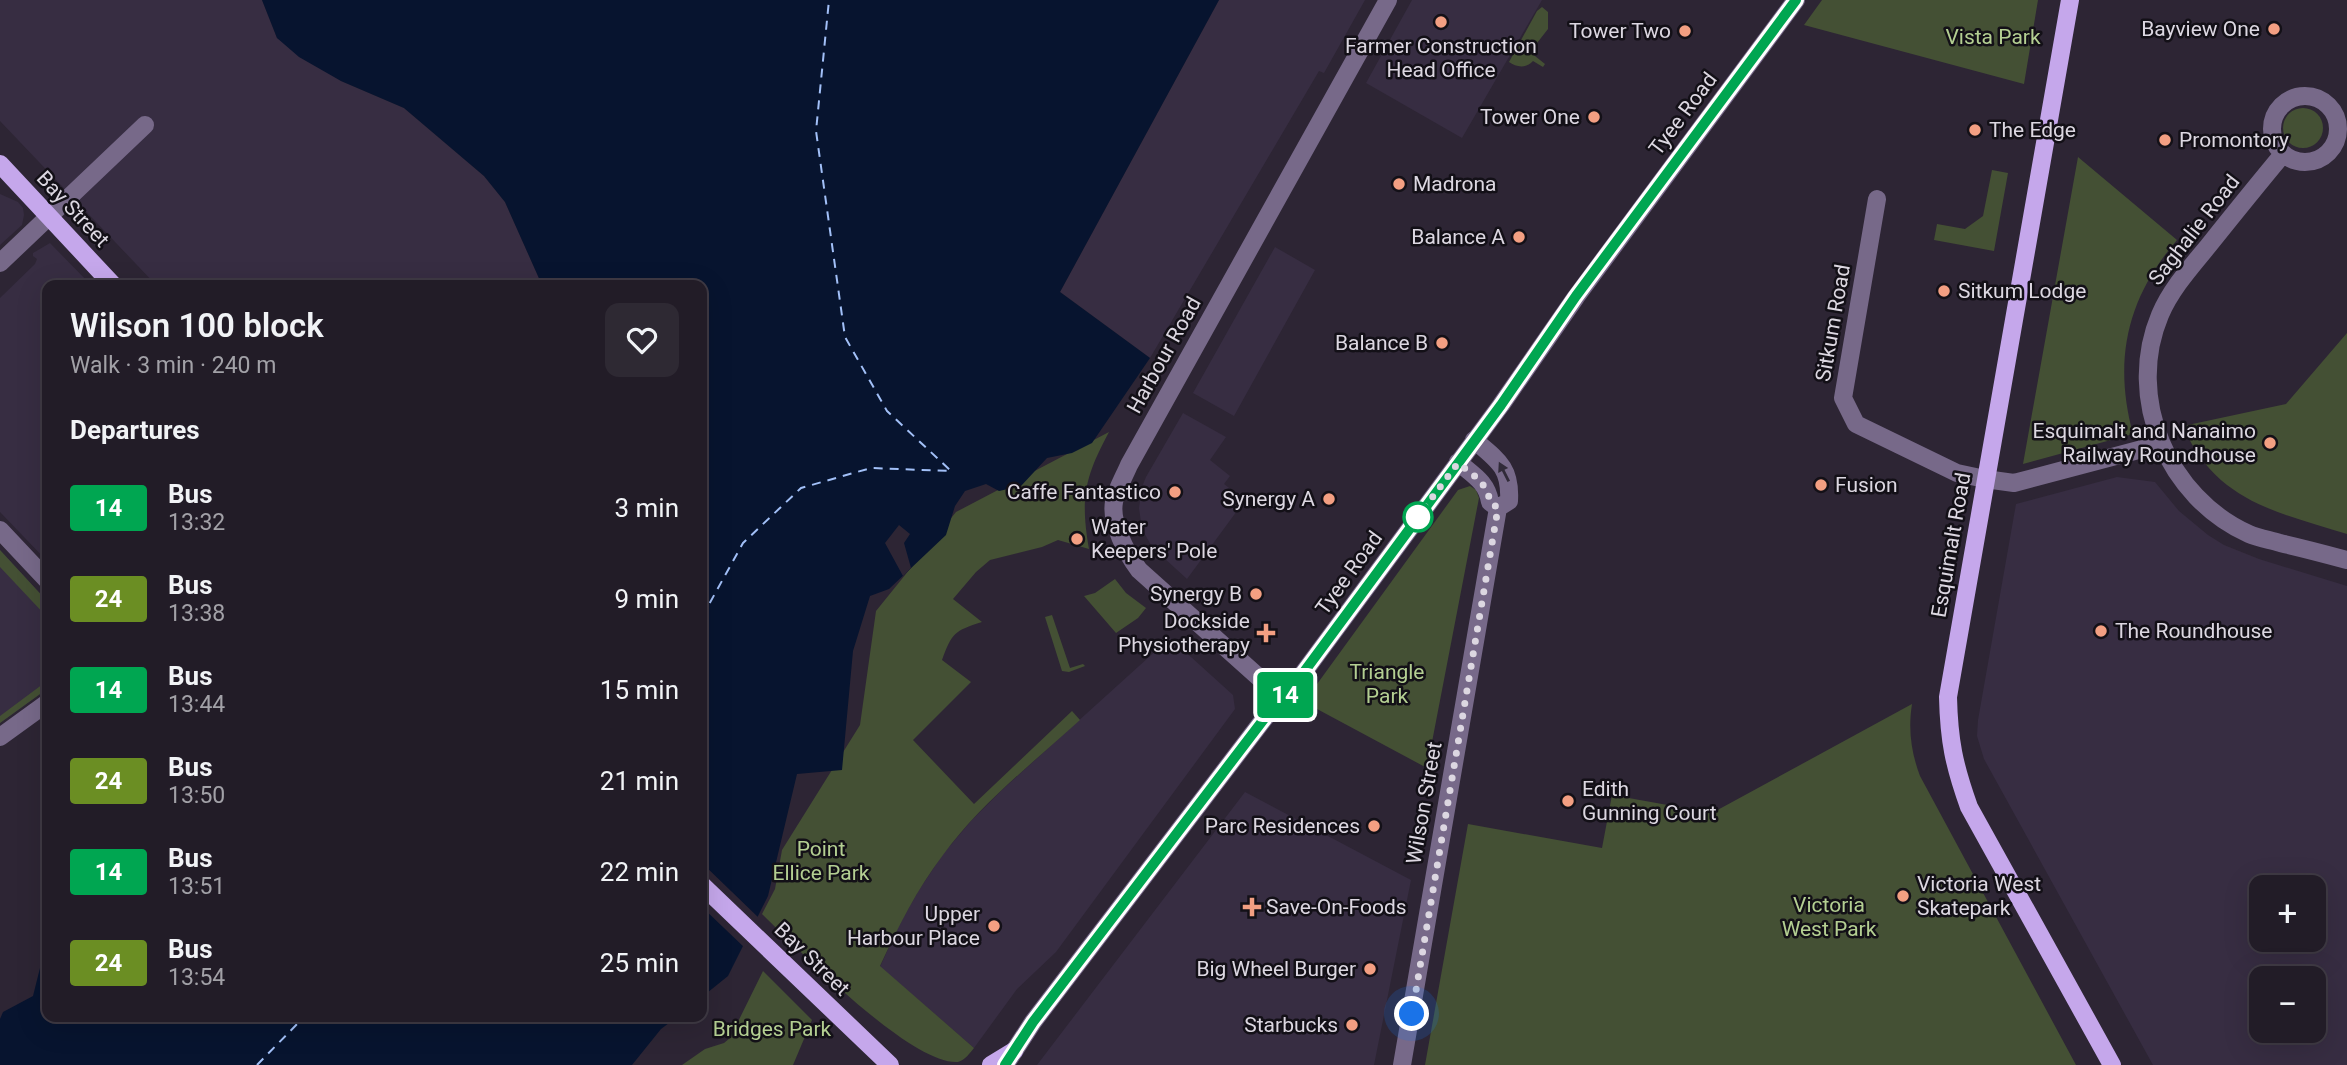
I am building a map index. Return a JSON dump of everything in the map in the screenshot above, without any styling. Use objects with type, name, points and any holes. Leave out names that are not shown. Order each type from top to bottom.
[{"type":"main road","name":"Esquimalt Road","points":[[2070,0],[1948,696],[1949,736],[1956,771],[1969,807],[2112,1065]]},
{"type":"main road","name":"Bay Street","points":[[0,164],[108,280]]},
{"type":"main road","name":"Bay Street","points":[[707,890],[890,1065]]},
{"type":"main road","points":[[991,1065],[1009,1058]]},
{"type":"street","name":"Harbour Road","points":[[1282,698],[1139,570],[1122,544],[1114,515],[1114,502],[1136,453],[1388,0]]},
{"type":"street","name":"Tyee Road","points":[[1009,1058],[1049,1000],[1308,666],[1458,463],[1576,296],[1796,0]]},
{"type":"street","points":[[0,263],[145,125]]},
{"type":"street","name":"Saghalie Road","points":[[2283,154],[2178,283],[2160,315],[2150,353],[2147,388],[2161,444],[2187,489],[2214,513],[2250,534],[2347,560]]},
{"type":"street","name":"Sitkum Road","points":[[1877,199],[1843,398],[1856,424],[1957,473],[2014,483],[2161,444]]},
{"type":"street","name":"Wilson Street","points":[[1402,1065],[1498,508],[1509,501],[1508,474],[1498,460],[1474,440]]},
{"type":"street","points":[[1458,463],[1481,482],[1488,491],[1490,502],[1498,508]]},
{"type":"street","points":[[0,530],[42,575]]},
{"type":"street","points":[[0,737],[42,707]]},
{"type":"shaded area","points":[[0,0],[262,0],[277,38],[341,81],[404,108],[484,176],[505,202],[540,280],[151,280],[0,121]]},
{"type":"shaded area","points":[[1219,0],[1365,0],[1324,73],[1319,71],[1150,358],[1060,292]]},
{"type":"shaded area","points":[[1412,0],[1542,0],[1462,138],[1366,83]]},
{"type":"shaded area","points":[[0,194],[18,202],[24,215],[22,225],[0,245]]},
{"type":"shaded area","points":[[50,243],[86,280],[42,280],[42,556],[0,512],[0,298],[35,264],[37,259],[33,253]]},
{"type":"shaded area","points":[[1275,247],[1315,270],[1234,416],[1193,393]]},
{"type":"shaded area","points":[[1183,413],[1226,437],[1210,460],[1230,476],[1224,484],[1245,500],[1187,579],[1152,547],[1142,529],[1139,508],[1146,477]]},
{"type":"shaded area","points":[[2117,477],[2155,482],[2179,511],[2224,545],[2259,559],[2347,586],[2347,1065],[2153,1065],[1984,759],[1977,736],[2016,504]]},
{"type":"shaded area","points":[[0,550],[42,596],[42,693],[0,723]]},
{"type":"shaded area","points":[[1170,638],[1233,695],[1235,709],[1056,952],[1017,989],[974,1048],[880,967],[898,927],[943,854],[971,821]]},
{"type":"shaded area","points":[[1245,792],[1411,880],[1374,1065],[1037,1065]]},
{"type":"green space","name":"Vista Park","points":[[1822,0],[2038,0],[2024,84],[1804,25]]},
{"type":"green space","points":[[1542,7],[1548,12],[1548,29],[1530,52],[1545,64],[1543,67],[1533,61],[1524,66],[1512,64],[1509,62],[1537,11]]},
{"type":"green space","points":[[2303,108],[2311,109],[2317,114],[2322,120],[2322,136],[2317,142],[2311,147],[2303,148],[2295,147],[2289,142],[2284,136],[2283,128],[2284,120],[2289,114],[2295,109]]},
{"type":"green space","points":[[2078,157],[2177,240],[2146,284],[2129,331],[2124,381],[2133,434],[2023,464]]},
{"type":"green space","points":[[1992,170],[2008,173],[1994,251],[1934,240],[1937,224],[1965,229],[1983,216]]},
{"type":"green space","points":[[2347,333],[2347,534],[2272,510],[2230,487],[2212,471],[2196,451],[2183,426],[2286,404]]},
{"type":"green space","name":"Point Ellice Park","points":[[1109,432],[1094,462],[1087,488],[1085,515],[1089,549],[1058,540],[1042,547],[990,560],[976,572],[953,599],[982,622],[955,634],[942,660],[971,682],[913,740],[974,804],[1072,711],[1080,720],[1008,784],[958,836],[916,895],[880,966],[974,1048],[958,1062],[937,1058],[912,1045],[855,1002],[762,914],[775,889],[782,850],[860,725],[876,611],[956,512]]},
{"type":"green space","name":"Triangle Park","points":[[1470,486],[1476,490],[1479,498],[1427,768],[1304,702],[1458,490]]},
{"type":"green space","points":[[0,550],[42,596],[42,612],[0,567]]},
{"type":"green space","points":[[1115,579],[1126,593],[1146,608],[1138,618],[1116,633],[1084,596],[1095,593]]},
{"type":"green space","points":[[1052,615],[1070,668],[1083,664],[1085,666],[1069,672],[1062,671],[1045,617]]},
{"type":"green space","points":[[42,685],[42,693],[0,723],[0,716]]},
{"type":"green space","name":"Victoria West Park","points":[[1912,704],[1911,740],[1920,776],[2076,1065],[1425,1065],[1468,824],[1602,848],[1612,795],[1712,813]]},
{"type":"green space","name":"Bridges Park","points":[[763,971],[812,1020],[793,1065],[682,1065],[705,1049],[724,1043],[730,1038]]},
{"type":"water","points":[[262,0],[1219,0],[1060,292],[1150,358],[1092,443],[1072,453],[1047,458],[1021,486],[999,491],[986,484],[965,491],[955,506],[946,535],[889,589],[870,596],[853,651],[842,770],[797,774],[768,896],[728,976],[707,993],[707,280],[540,280],[505,202],[484,176],[404,108],[341,81],[299,57],[277,38]]},
{"type":"water","points":[[42,968],[42,1022],[670,1022],[661,1029],[632,1065],[0,1065],[0,1019],[3,1012],[33,996]]},
{"type":"pier","points":[[899,525],[910,534],[904,543],[911,568],[903,576],[885,543]]},
{"type":"pier","points":[[707,868],[760,919],[746,949],[707,912]]},
{"type":"ferry route","points":[[707,608],[743,543],[801,488],[871,468],[951,471],[887,411],[845,337],[816,131],[829,0]]},
{"type":"ferry route","points":[[257,1065],[299,1022]]},
{"type":"bus line","name":"14","points":[[1005,1065],[1049,1000],[1267,715],[1301,676],[1501,405],[1576,296],[1796,0]]},
{"type":"place","name":"Farmer Construction Head Office","points":[[1441,22]]},
{"type":"place","name":"Bayview One","points":[[2274,29]]},
{"type":"place","name":"Tower Two","points":[[1685,31]]},
{"type":"place","name":"Tower One","points":[[1594,117]]},
{"type":"place","name":"The Edge","points":[[1975,130]]},
{"type":"place","name":"Promontory","points":[[2165,140]]},
{"type":"place","name":"Madrona","points":[[1399,184]]},
{"type":"place","name":"Balance A","points":[[1519,237]]},
{"type":"place","name":"Sitkum Lodge","points":[[1944,291]]},
{"type":"place","name":"Balance B","points":[[1442,343]]},
{"type":"place","name":"Esquimalt and Nanaimo Railway Roundhouse","points":[[2270,443]]},
{"type":"place","name":"Fusion","points":[[1821,485]]},
{"type":"place","name":"Caffe Fantastico","points":[[1175,492]]},
{"type":"place","name":"Synergy A","points":[[1329,499]]},
{"type":"place","name":"Water Keepers' Pole","points":[[1077,539]]},
{"type":"place","name":"Synergy B","points":[[1256,594]]},
{"type":"place","name":"The Roundhouse","points":[[2101,631]]},
{"type":"place","name":"Dockside Physiotherapy","points":[[1266,633]]},
{"type":"place","name":"Edith Gunning Court","points":[[1568,801]]},
{"type":"place","name":"Parc Residences","points":[[1374,826]]},
{"type":"place","name":"Victoria West Skatepark","points":[[1903,896]]},
{"type":"place","name":"Save-On-Foods","points":[[1252,907]]},
{"type":"place","name":"Upper Harbour Place","points":[[994,926]]},
{"type":"place","name":"Big Wheel Burger","points":[[1370,969]]},
{"type":"place","name":"Starbucks","points":[[1352,1025]]},
{"type":"route","points":[[1412,1014],[1498,508],[1490,502],[1488,491],[1481,482],[1458,463],[1416,519],[1418,517]]}]
